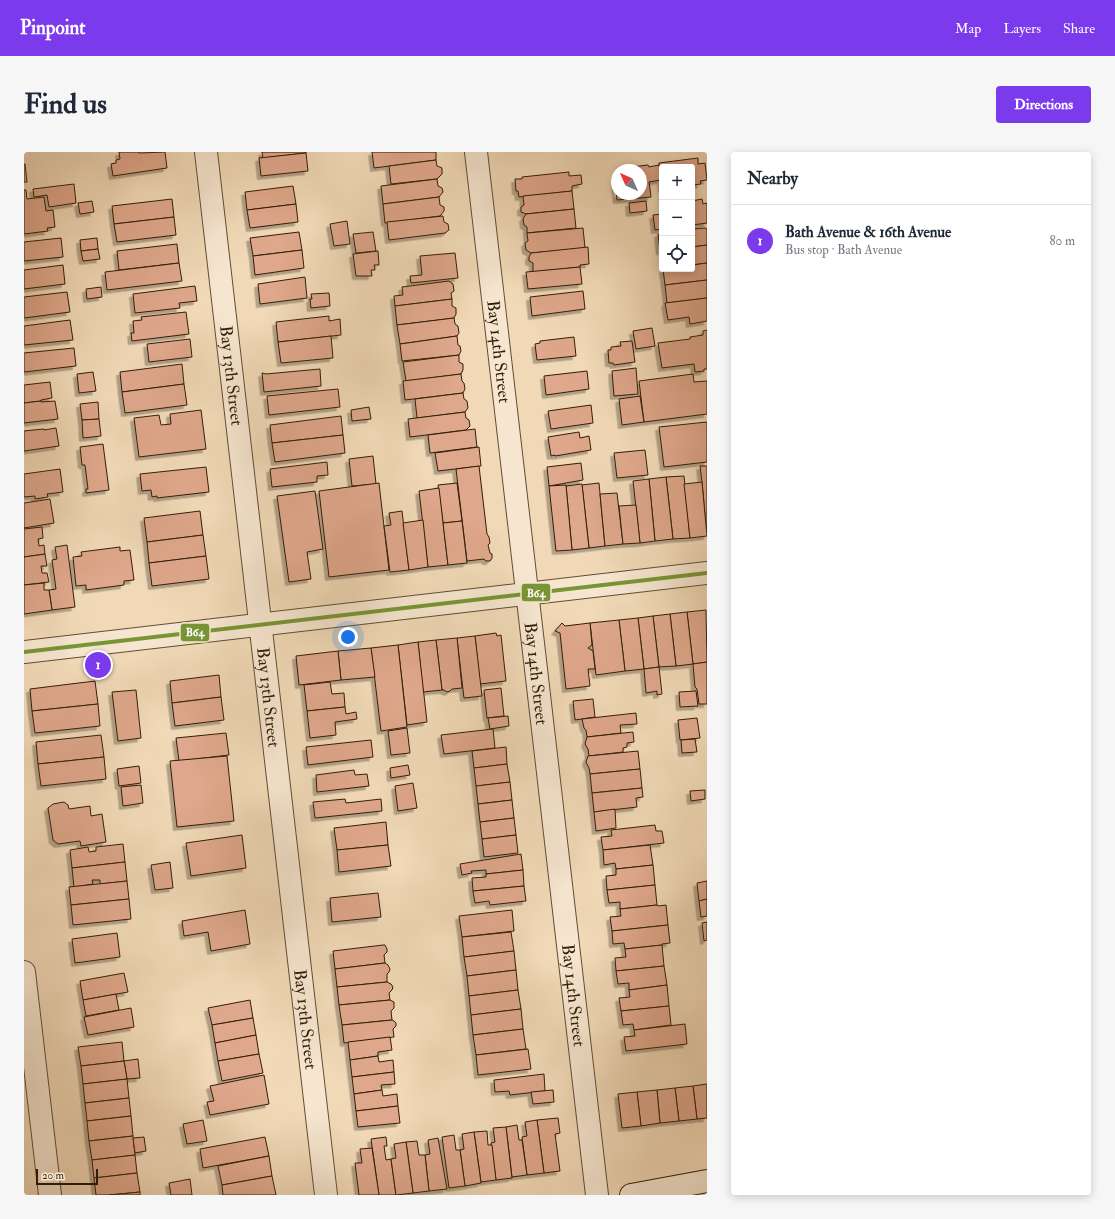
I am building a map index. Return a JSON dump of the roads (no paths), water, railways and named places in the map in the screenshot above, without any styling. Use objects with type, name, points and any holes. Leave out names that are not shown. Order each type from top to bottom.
[{"type":"street","name":"Bay 13th Street","points":[[206,152],[326,1195]]},
{"type":"street","name":"Bay 14th Street","points":[[476,152],[597,1195]]},
{"type":"street","points":[[24,652],[707,573]]},
{"type":"street","points":[[24,972],[50,1195]]},
{"type":"street","points":[[631,1195],[707,1181]]},
{"type":"place","name":"Bath Avenue & 16th Avenue","points":[[98,665]]}]
